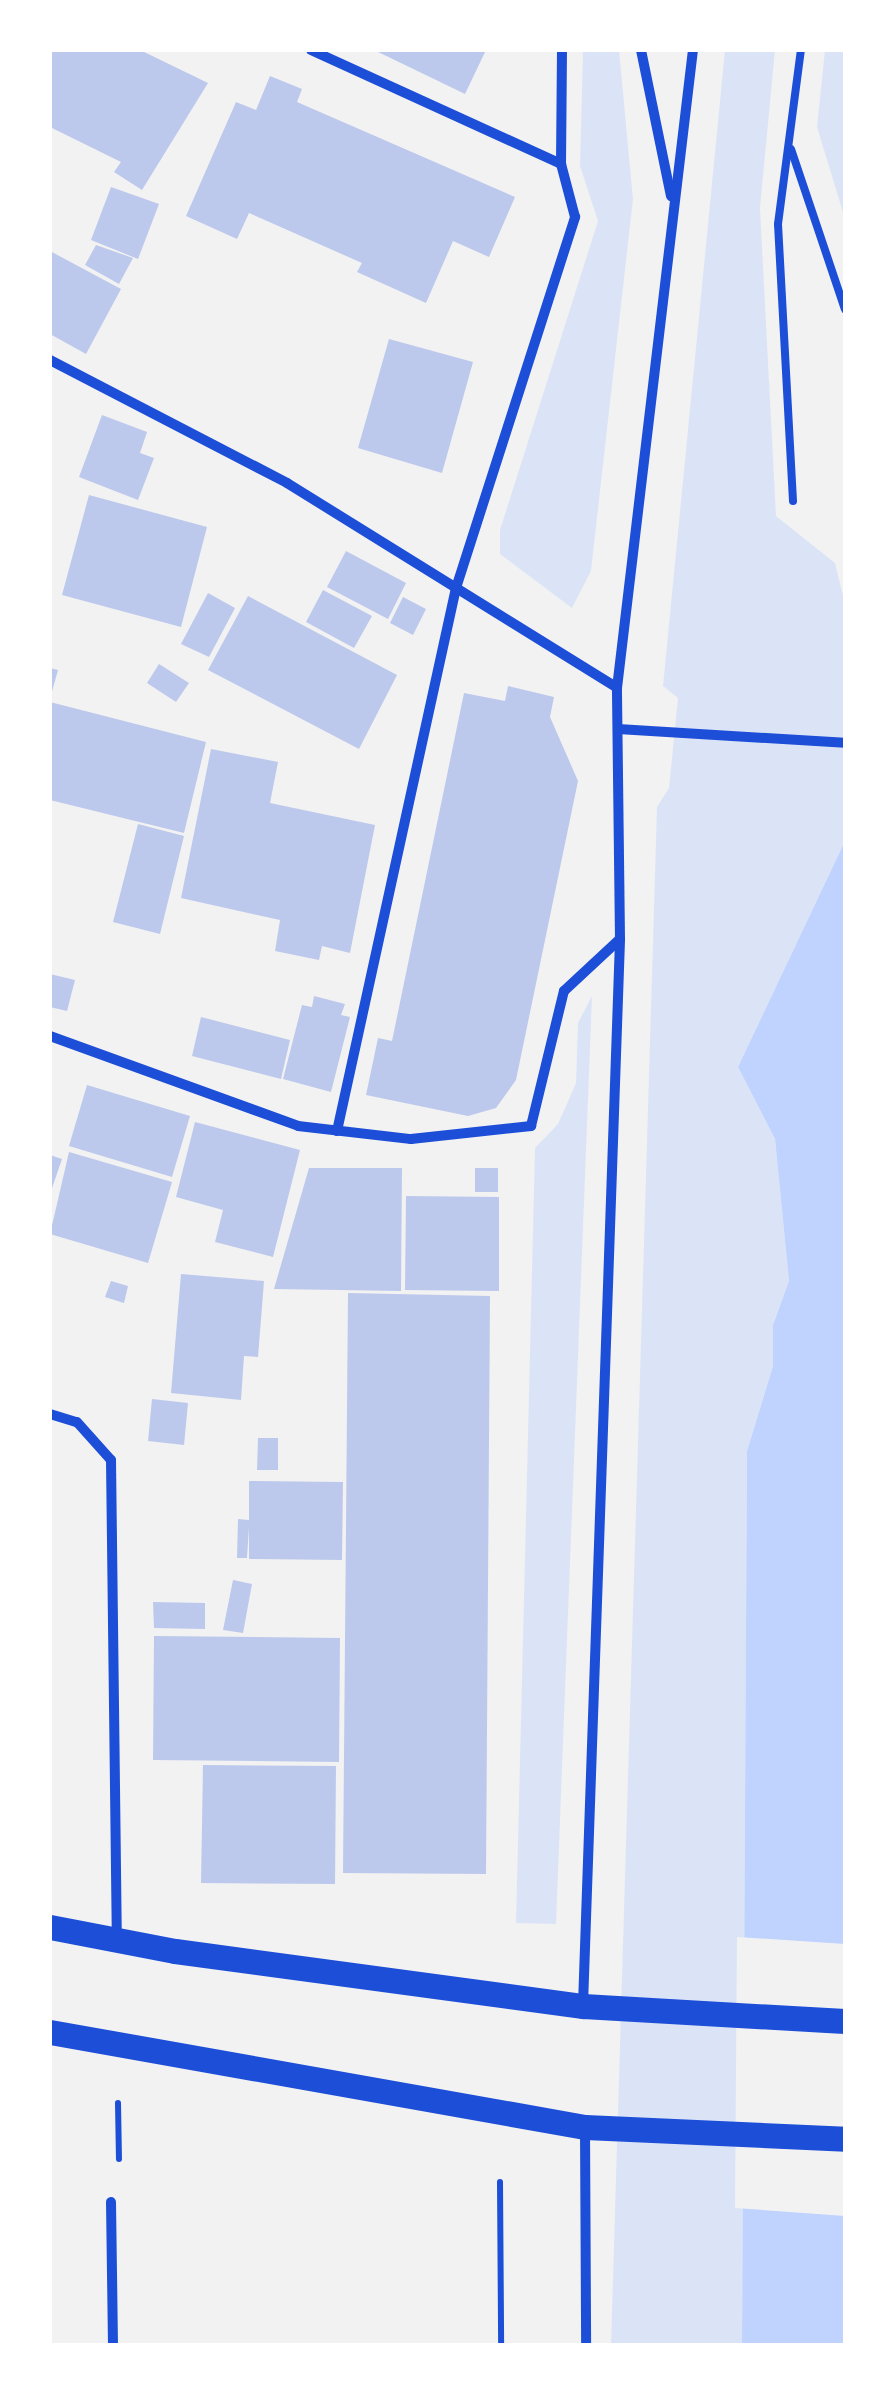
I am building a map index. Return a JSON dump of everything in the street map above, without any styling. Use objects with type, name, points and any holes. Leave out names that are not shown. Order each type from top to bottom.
[{"type":"main road","points":[[50,1927],[117,1942],[583,2006],[845,2021]]},
{"type":"main road","points":[[50,2032],[585,2128],[845,2139]]},
{"type":"street","points":[[311,50],[561,164]]},
{"type":"street","points":[[338,1131],[456,588],[575,217],[561,164],[562,50]]},
{"type":"street","points":[[641,50],[673,207]]},
{"type":"street","points":[[583,2006],[620,939],[616,688],[693,50]]},
{"type":"street","points":[[50,360],[287,483],[616,688]]},
{"type":"street","points":[[618,729],[845,743]]},
{"type":"street","points":[[50,1036],[298,1126],[411,1139],[531,1126],[564,991],[620,939]]},
{"type":"street","points":[[50,1414],[77,1422],[112,1460],[117,1942]]},
{"type":"street","points":[[585,2128],[586,2345]]},
{"type":"street","points":[[111,2202],[113,2345]]},
{"type":"lane","points":[[793,501],[778,224],[801,50]]},
{"type":"lane","points":[[790,144],[845,309]]},
{"type":"path","points":[[500,2182],[501,2345]]},
{"type":"shaded area","points":[[583,50],[619,50],[633,199],[591,571],[572,608],[500,554],[500,530],[598,221],[580,166]]},
{"type":"shaded area","points":[[725,50],[775,50],[760,208],[776,516],[835,563],[845,604],[845,841],[738,1067],[775,1139],[789,1281],[773,1325],[773,1366],[747,1451],[742,2345],[611,2345],[657,807],[669,788],[678,698],[663,686]]},
{"type":"shaded area","points":[[825,50],[845,50],[845,219],[817,127]]},
{"type":"shaded area","points":[[592,996],[556,1924],[516,1923],[535,1148],[558,1124],[576,1083],[578,1023]]},
{"type":"water","points":[[845,841],[845,2345],[742,2345],[747,1451],[773,1366],[773,1325],[789,1281],[775,1139],[738,1067]]},
{"type":"pier","points":[[737,1937],[845,1944],[845,2216],[735,2208]]},
{"type":"building","points":[[50,50],[140,50],[208,83],[142,190],[114,172],[121,162],[50,127]]},
{"type":"building","points":[[374,50],[486,50],[465,94]]},
{"type":"building","points":[[270,76],[302,89],[297,102],[515,197],[489,257],[453,241],[426,303],[357,272],[362,263],[249,213],[237,239],[186,216],[236,102],[256,110]]},
{"type":"building","points":[[111,187],[159,204],[138,259],[91,240]]},
{"type":"building","points":[[96,245],[133,258],[119,284],[85,265]]},
{"type":"building","points":[[50,251],[121,289],[86,354],[50,334]]},
{"type":"building","points":[[389,339],[473,362],[442,473],[358,448]]},
{"type":"building","points":[[102,415],[147,432],[140,453],[154,458],[138,500],[79,477]]},
{"type":"building","points":[[89,495],[207,527],[181,627],[62,595]]},
{"type":"building","points":[[346,551],[406,583],[388,619],[327,587]]},
{"type":"building","points":[[323,590],[372,616],[354,648],[306,622]]},
{"type":"building","points":[[208,593],[235,608],[209,657],[181,644]]},
{"type":"building","points":[[248,596],[397,675],[359,749],[208,670]]},
{"type":"building","points":[[403,597],[426,609],[413,635],[390,623]]},
{"type":"building","points":[[159,664],[189,683],[176,702],[147,683]]},
{"type":"building","points":[[50,668],[58,670],[51,695],[50,695]]},
{"type":"building","points":[[508,686],[554,697],[550,717],[578,781],[516,1080],[496,1108],[468,1116],[366,1095],[378,1038],[392,1041],[464,693],[505,701]]},
{"type":"building","points":[[50,702],[206,742],[184,833],[50,800]]},
{"type":"building","points":[[211,749],[278,762],[270,803],[375,825],[350,953],[322,946],[319,960],[275,951],[280,920],[181,898]]},
{"type":"building","points":[[138,824],[184,836],[160,934],[113,922]]},
{"type":"building","points":[[50,974],[75,980],[67,1011],[50,1007]]},
{"type":"building","points":[[314,996],[345,1004],[341,1015],[350,1017],[331,1092],[283,1079],[302,1005],[312,1007]]},
{"type":"building","points":[[201,1017],[290,1040],[281,1079],[192,1056]]},
{"type":"building","points":[[87,1085],[190,1116],[172,1177],[69,1146]]},
{"type":"building","points":[[195,1122],[300,1150],[273,1257],[215,1242],[223,1210],[176,1197]]},
{"type":"building","points":[[69,1152],[172,1182],[148,1263],[50,1234]]},
{"type":"building","points":[[50,1155],[62,1159],[51,1191],[50,1191]]},
{"type":"building","points":[[309,1168],[402,1168],[401,1291],[274,1289]]},
{"type":"building","points":[[475,1168],[498,1168],[498,1192],[475,1192]]},
{"type":"building","points":[[406,1196],[499,1197],[499,1291],[405,1290]]},
{"type":"building","points":[[181,1274],[264,1281],[258,1357],[244,1356],[241,1400],[171,1393]]},
{"type":"building","points":[[111,1281],[128,1286],[124,1303],[105,1297]]},
{"type":"building","points":[[348,1293],[490,1296],[486,1874],[343,1873]]},
{"type":"building","points":[[152,1399],[188,1403],[184,1445],[148,1441]]},
{"type":"building","points":[[258,1438],[278,1438],[278,1470],[257,1470]]},
{"type":"building","points":[[249,1481],[343,1482],[342,1560],[249,1559],[249,1527],[247,1558],[237,1558],[238,1519],[249,1520]]},
{"type":"building","points":[[233,1580],[252,1584],[243,1633],[223,1630]]},
{"type":"building","points":[[153,1602],[205,1603],[205,1629],[154,1628]]},
{"type":"building","points":[[154,1636],[340,1638],[339,1762],[153,1760]]},
{"type":"building","points":[[203,1765],[336,1766],[335,1884],[201,1883]]}]
